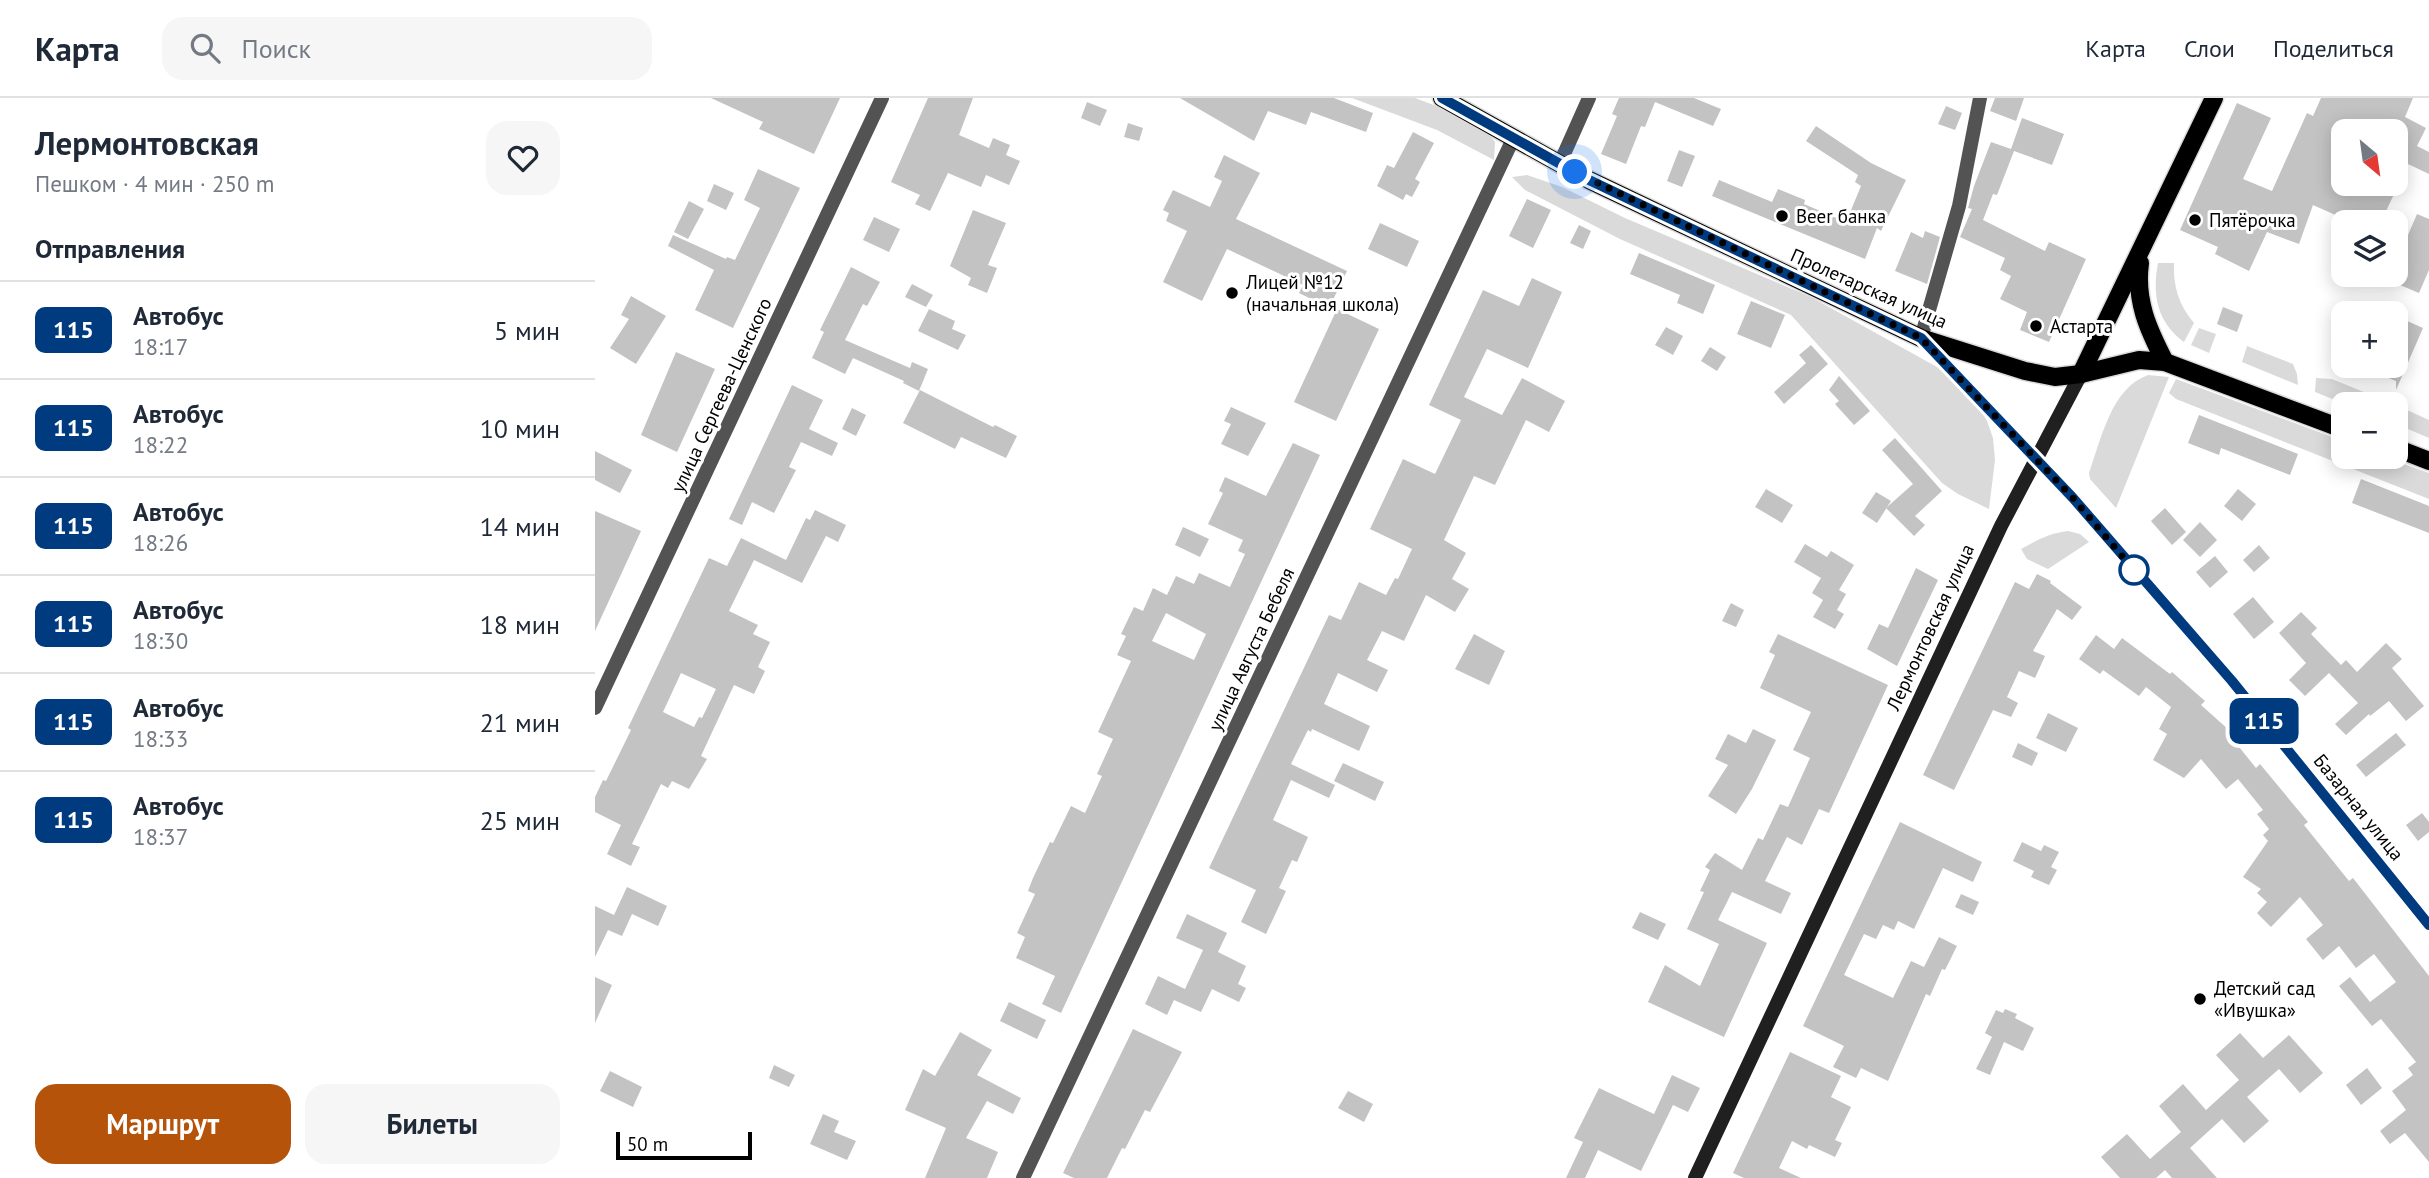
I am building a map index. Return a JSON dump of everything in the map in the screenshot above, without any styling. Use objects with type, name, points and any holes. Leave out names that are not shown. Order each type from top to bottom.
[{"type":"main road","name":"Пролетарская улица","points":[[1442,98],[1589,180],[1921,338],[2025,371],[2055,377],[2081,374],[2139,360],[2165,362],[2331,424]]},
{"type":"main road","name":"Лермонтовская улица","points":[[1695,1178],[2001,526],[2081,374],[2214,98]]},
{"type":"main road","points":[[2142,250],[2138,283],[2140,303],[2165,362]]},
{"type":"main road","name":"Базарная улица","points":[[1921,338],[2073,498],[2232,681],[2429,925]]},
{"type":"main road","points":[[2408,453],[2429,461]]},
{"type":"street","name":"улица Сергеева-Ценского","points":[[595,708],[881,98]]},
{"type":"street","points":[[1560,163],[1589,98]]},
{"type":"street","points":[[1921,338],[1959,206],[1980,98]]},
{"type":"street","name":"улица Августа Бебеля","points":[[1023,1178],[1514,137]]},
{"type":"shaded area","points":[[1352,98],[1415,98],[1447,110],[1485,129],[1495,142],[1494,160],[1437,130]]},
{"type":"shaded area","points":[[1527,175],[1562,187],[1625,218],[1811,297],[1937,367],[1979,407],[1987,421],[1993,438],[1995,460],[1989,509],[1942,483],[1791,315],[1620,239],[1525,190],[1512,177]]},
{"type":"shaded area","points":[[2158,263],[2174,263],[2178,295],[2194,323],[2184,342],[2162,317],[2156,297]]},
{"type":"shaded area","points":[[2199,328],[2216,334],[2209,353],[2191,345]]},
{"type":"shaded area","points":[[2247,346],[2293,364],[2298,385],[2242,362]]},
{"type":"shaded area","points":[[2148,375],[2169,377],[2116,508],[2090,479],[2089,473],[2116,403],[2135,382]]},
{"type":"shaded area","points":[[2316,378],[2332,379],[2364,392],[2331,392],[2331,398],[2315,392]]},
{"type":"shaded area","points":[[2176,379],[2331,437],[2331,460],[2176,399],[2169,393]]},
{"type":"shaded area","points":[[2408,410],[2429,420],[2429,438],[2408,429]]},
{"type":"shaded area","points":[[2408,466],[2429,473],[2429,499],[2353,469],[2408,469]]},
{"type":"shaded area","points":[[2068,531],[2080,534],[2089,542],[2048,569],[2027,559],[2021,549],[2044,537]]},
{"type":"building","points":[[711,98],[840,98],[814,154],[759,129],[763,122]]},
{"type":"building","points":[[928,98],[973,98],[959,135],[989,148],[993,138],[1010,145],[1006,155],[1020,161],[1009,185],[986,175],[981,187],[948,173],[930,211],[915,204],[920,195],[891,182]]},
{"type":"building","points":[[1180,98],[1334,98],[1373,113],[1366,132],[1311,112],[1306,125],[1268,111],[1254,141]]},
{"type":"building","points":[[1619,98],[1694,98],[1721,109],[1713,126],[1655,102],[1645,127],[1641,126],[1626,164],[1601,154],[1617,116],[1612,114]]},
{"type":"building","points":[[1995,98],[2024,98],[2016,121],[1990,111]]},
{"type":"building","points":[[2321,98],[2413,98],[2405,117],[2426,128],[2417,146],[2429,152],[2429,174],[2408,164],[2408,119],[2331,119],[2331,196],[2393,196],[2387,210],[2331,210],[2331,213],[2313,205],[2299,244],[2267,232],[2249,271],[2215,254],[2218,247],[2180,230],[2237,103],[2271,118],[2243,179],[2272,191],[2307,113],[2313,116]]},
{"type":"building","points":[[1087,102],[1107,110],[1100,126],[1081,118]]},
{"type":"building","points":[[1946,106],[1962,113],[1955,130],[1938,124]]},
{"type":"building","points":[[2022,118],[2064,134],[2052,165],[2014,151],[1997,195],[1993,194],[1983,220],[2045,251],[2049,242],[2086,259],[2049,342],[2020,330],[2027,312],[2000,299],[2011,276],[2000,270],[2005,258],[1960,237],[1972,209],[1968,208],[1974,186],[1991,142],[2011,149]]},
{"type":"building","points":[[1128,123],[1143,128],[1139,141],[1124,137]]},
{"type":"building","points":[[1816,126],[1871,163],[1906,180],[1881,231],[1877,228],[1865,259],[1712,196],[1719,180],[1772,202],[1778,189],[1805,200],[1804,204],[1846,222],[1861,186],[1855,182],[1858,175],[1806,141]]},
{"type":"building","points":[[1413,132],[1434,143],[1415,179],[1420,182],[1412,197],[1406,194],[1403,200],[1377,186],[1387,165],[1394,168]]},
{"type":"building","points":[[1679,150],[1695,156],[1682,187],[1667,181]]},
{"type":"building","points":[[1224,155],[1260,173],[1236,219],[1347,271],[1329,308],[1299,293],[1303,285],[1227,249],[1202,301],[1163,282],[1187,231],[1166,221],[1169,213],[1163,210],[1173,190],[1210,207],[1222,181],[1214,177]]},
{"type":"building","points":[[758,169],[800,188],[733,328],[695,310],[714,270],[668,246],[673,235],[726,259],[735,260],[760,208],[744,200]]},
{"type":"building","points":[[714,184],[734,193],[726,210],[707,201]]},
{"type":"building","points":[[1527,199],[1551,210],[1533,248],[1509,236]]},
{"type":"building","points":[[689,201],[704,209],[688,239],[674,232]]},
{"type":"building","points":[[973,210],[1006,223],[988,265],[997,268],[987,293],[968,285],[971,278],[950,266]]},
{"type":"building","points":[[2417,214],[2429,219],[2429,270],[2419,293],[2405,287],[2408,287],[2408,235]]},
{"type":"building","points":[[874,217],[900,229],[889,252],[863,240]]},
{"type":"building","points":[[1380,223],[1419,241],[1407,267],[1368,249]]},
{"type":"building","points":[[1579,225],[1591,231],[1583,249],[1570,243]]},
{"type":"building","points":[[1925,231],[1940,237],[1927,284],[1895,271],[1911,232],[1923,238]]},
{"type":"building","points":[[1639,253],[1715,285],[1703,314],[1677,303],[1680,295],[1630,274]]},
{"type":"building","points":[[851,267],[880,282],[867,306],[863,304],[845,340],[910,368],[912,362],[928,369],[919,391],[903,383],[904,381],[853,358],[845,374],[812,358],[824,332],[820,330]]},
{"type":"building","points":[[1532,278],[1562,292],[1528,368],[1487,349],[1464,397],[1502,415],[1522,378],[1565,401],[1549,432],[1526,420],[1495,485],[1474,476],[1444,540],[1466,553],[1452,579],[1469,589],[1455,612],[1426,595],[1404,641],[1382,631],[1367,660],[1388,670],[1377,692],[1338,673],[1324,704],[1370,726],[1359,751],[1312,729],[1311,732],[1308,730],[1291,764],[1335,785],[1329,798],[1291,780],[1273,820],[1308,837],[1297,862],[1292,860],[1279,888],[1286,891],[1266,934],[1241,922],[1256,890],[1209,868],[1329,615],[1341,620],[1359,582],[1386,595],[1395,578],[1398,579],[1412,549],[1370,529],[1403,459],[1435,474],[1461,420],[1429,405],[1483,290],[1519,306]]},
{"type":"building","points":[[912,284],[933,295],[926,307],[905,297]]},
{"type":"building","points":[[631,296],[666,316],[636,364],[610,348],[629,319],[621,315]]},
{"type":"building","points":[[1751,301],[1785,315],[1771,348],[1737,334]]},
{"type":"building","points":[[2223,307],[2243,315],[2237,332],[2217,324]]},
{"type":"building","points":[[929,309],[955,321],[952,329],[966,335],[958,350],[918,331]]},
{"type":"building","points":[[1337,309],[1379,329],[1336,421],[1294,402]]},
{"type":"building","points":[[2408,321],[2423,328],[2408,362]]},
{"type":"building","points":[[1666,327],[1683,336],[1673,355],[1655,345]]},
{"type":"building","points":[[1811,345],[1828,364],[1784,404],[1774,392],[1806,363],[1799,355]]},
{"type":"building","points":[[1710,347],[1726,357],[1717,371],[1701,361]]},
{"type":"building","points":[[676,352],[715,369],[677,452],[641,435]]},
{"type":"building","points":[[1839,376],[1870,411],[1854,425],[1835,404],[1839,401],[1829,390]]},
{"type":"building","points":[[2389,378],[2401,378],[2396,390],[2396,381]]},
{"type":"building","points":[[792,385],[823,400],[809,429],[838,443],[832,456],[801,442],[789,467],[796,470],[774,513],[752,502],[742,525],[729,519]]},
{"type":"building","points":[[920,390],[993,427],[995,425],[1017,436],[1006,458],[961,437],[955,449],[903,423]]},
{"type":"building","points":[[1231,407],[1266,423],[1248,456],[1221,444],[1231,424],[1224,421]]},
{"type":"building","points":[[852,408],[866,415],[856,436],[842,429]]},
{"type":"building","points":[[2199,415],[2298,454],[2290,475],[2221,448],[2219,455],[2188,443]]},
{"type":"building","points":[[1895,438],[1942,491],[1915,516],[1925,525],[1914,536],[1886,508],[1913,484],[1882,450]]},
{"type":"building","points":[[1293,443],[1320,455],[1061,1013],[1042,1004],[1055,976],[1016,958],[1025,937],[1017,933],[1035,894],[1028,891],[1050,842],[1053,843],[1071,806],[1085,813],[1102,776],[1097,774],[1113,739],[1098,732],[1131,661],[1117,655],[1126,636],[1121,634],[1134,607],[1143,611],[1153,588],[1167,595],[1176,576],[1194,584],[1199,573],[1230,587],[1245,554],[1238,551],[1243,540],[1208,524],[1223,493],[1219,491],[1225,477],[1266,496]],"holes":[[[1166,613],[1206,634],[1194,660],[1152,641]]]},
{"type":"building","points":[[595,451],[632,470],[620,493],[595,480]]},
{"type":"building","points":[[2361,479],[2429,506],[2429,533],[2352,503]]},
{"type":"building","points":[[1766,489],[1793,505],[1782,523],[1755,507]]},
{"type":"building","points":[[2238,489],[2256,504],[2242,521],[2224,506]]},
{"type":"building","points":[[1876,492],[1891,501],[1877,523],[1862,513]]},
{"type":"building","points":[[2165,508],[2186,532],[2172,545],[2151,521]]},
{"type":"building","points":[[815,510],[846,525],[838,542],[826,536],[802,583],[754,560],[729,611],[758,625],[753,634],[770,642],[758,667],[765,671],[754,694],[734,685],[701,756],[707,759],[689,789],[672,781],[668,788],[661,784],[632,844],[640,847],[631,866],[607,854],[621,825],[595,812],[595,797],[603,780],[606,781],[631,730],[628,728],[709,558],[727,566],[741,538],[786,560],[806,518],[810,520]],"holes":[[[681,673],[716,689],[702,718],[699,717],[694,727],[663,712]]]},
{"type":"building","points":[[595,511],[641,531],[595,631]]},
{"type":"building","points":[[2200,522],[2217,540],[2200,557],[2183,540]]},
{"type":"building","points":[[1183,527],[1209,539],[1200,557],[1175,545]]},
{"type":"building","points":[[1805,544],[1827,557],[1831,551],[1854,565],[1839,590],[1846,594],[1837,610],[1844,614],[1835,629],[1813,617],[1823,600],[1812,593],[1821,578],[1794,562]]},
{"type":"building","points":[[2259,545],[2270,558],[2254,572],[2243,560]]},
{"type":"building","points":[[2215,556],[2228,572],[2210,588],[2196,572]]},
{"type":"building","points":[[1916,568],[1938,580],[1897,666],[1867,649],[1879,624],[1888,628]]},
{"type":"building","points":[[2037,574],[2051,581],[2050,583],[2082,607],[2072,620],[2057,609],[2033,651],[2045,656],[2035,678],[2019,671],[2007,697],[2018,703],[2011,717],[1993,710],[1954,790],[1923,775],[2015,582],[2029,589]]},
{"type":"building","points":[[2253,597],[2274,622],[2254,639],[2233,614]]},
{"type":"building","points":[[1731,603],[1744,610],[1736,627],[1722,621]]},
{"type":"building","points":[[2301,612],[2317,628],[2311,634],[2341,665],[2346,660],[2357,672],[2386,643],[2402,659],[2392,668],[2424,706],[2406,721],[2389,701],[2370,716],[2369,714],[2346,735],[2335,724],[2358,703],[2329,673],[2305,696],[2289,680],[2306,663],[2279,633]]},
{"type":"building","points":[[1474,634],[1505,651],[1489,685],[1455,669]]},
{"type":"building","points":[[1778,634],[1888,685],[1829,813],[1819,809],[1802,845],[1787,837],[1765,881],[1791,893],[1781,914],[1732,892],[1718,920],[1767,943],[1724,1037],[1648,1002],[1665,965],[1700,986],[1719,944],[1687,929],[1704,892],[1700,891],[1710,870],[1705,867],[1715,853],[1742,870],[1758,838],[1763,840],[1780,804],[1788,807],[1810,758],[1793,750],[1811,712],[1760,688],[1775,655],[1769,652]]},
{"type":"building","points":[[2096,635],[2114,649],[2122,638],[2170,674],[2172,672],[2205,701],[2201,705],[2229,730],[2227,732],[2256,768],[2260,764],[2308,822],[2304,825],[2349,881],[2353,878],[2429,976],[2429,1162],[2405,1133],[2390,1144],[2380,1131],[2406,1110],[2392,1091],[2413,1075],[2408,1068],[2416,1062],[2381,1019],[2372,1026],[2339,986],[2350,977],[2370,1002],[2396,982],[2374,954],[2356,968],[2339,946],[2323,960],[2306,939],[2323,925],[2300,897],[2271,927],[2257,913],[2267,902],[2257,893],[2261,889],[2243,877],[2268,841],[2263,835],[2269,829],[2257,814],[2263,810],[2238,779],[2226,789],[2201,759],[2184,778],[2153,760],[2167,734],[2159,729],[2171,707],[2146,687],[2139,696],[2103,670],[2100,674],[2079,659]]},
{"type":"building","points":[[2048,713],[2078,728],[2066,752],[2036,738]]},
{"type":"building","points":[[1753,729],[1776,740],[1752,789],[1736,814],[1708,796],[1728,765],[1715,759],[1728,734],[1746,743]]},
{"type":"building","points":[[2396,733],[2406,745],[2366,777],[2356,765]]},
{"type":"building","points":[[2018,743],[2038,753],[2032,766],[2012,757]]},
{"type":"building","points":[[1343,763],[1384,782],[1375,801],[1334,781]]},
{"type":"building","points":[[2422,813],[2429,822],[2429,832],[2418,841],[2406,825]]},
{"type":"building","points":[[1900,822],[1982,862],[1973,882],[1943,868],[1914,929],[1898,921],[1894,930],[1883,925],[1876,939],[1864,934],[1844,975],[1893,998],[1911,961],[1924,967],[1939,937],[1957,946],[1945,970],[1942,969],[1930,996],[1926,994],[1888,1081],[1861,1068],[1856,1078],[1833,1067],[1844,1046],[1803,1026]]},
{"type":"building","points":[[2022,842],[2041,851],[2044,845],[2059,852],[2051,867],[2057,870],[2049,885],[2031,877],[2034,871],[2013,861]]},
{"type":"building","points":[[627,887],[667,906],[658,926],[632,914],[622,936],[608,930],[595,957],[595,906],[614,915]]},
{"type":"building","points":[[1961,894],[1979,902],[1973,915],[1955,907]]},
{"type":"building","points":[[1640,912],[1666,924],[1658,940],[1632,928]]},
{"type":"building","points":[[1187,914],[1227,933],[1218,952],[1246,966],[1238,984],[1246,988],[1239,1002],[1212,989],[1201,1012],[1174,1000],[1167,1015],[1145,1004],[1158,976],[1185,989],[1203,950],[1176,938]]},
{"type":"building","points":[[595,977],[612,985],[595,1023]]},
{"type":"building","points":[[1009,1002],[1046,1020],[1037,1039],[1000,1021]]},
{"type":"building","points":[[2005,1009],[2017,1014],[2015,1018],[2034,1028],[2023,1051],[2004,1042],[1990,1075],[1976,1069],[1992,1037],[1985,1033],[1996,1010],[2003,1013]]},
{"type":"building","points":[[1133,1029],[1182,1052],[1150,1112],[1145,1110],[1107,1178],[1074,1178],[1063,1173]]},
{"type":"building","points":[[960,1032],[992,1050],[977,1075],[1021,1098],[1013,1114],[987,1101],[966,1138],[998,1152],[987,1178],[925,1178],[946,1128],[905,1110],[923,1069],[935,1076]]},
{"type":"building","points":[[2240,1033],[2263,1058],[2289,1035],[2323,1073],[2300,1093],[2279,1069],[2247,1097],[2269,1121],[2244,1143],[2222,1119],[2190,1148],[2217,1178],[2172,1178],[2165,1170],[2156,1178],[2120,1178],[2101,1157],[2127,1134],[2150,1159],[2181,1132],[2159,1106],[2183,1084],[2206,1110],[2239,1080],[2216,1055]]},
{"type":"building","points":[[1790,1052],[1841,1076],[1831,1097],[1851,1107],[1835,1140],[1842,1143],[1835,1157],[1809,1145],[1807,1149],[1792,1141],[1779,1168],[1801,1178],[1744,1178],[1733,1173]]},
{"type":"building","points":[[774,1065],[795,1075],[789,1087],[769,1078]]},
{"type":"building","points":[[2367,1068],[2382,1088],[2361,1105],[2346,1085]]},
{"type":"building","points":[[610,1071],[642,1087],[633,1107],[600,1091]]},
{"type":"building","points":[[1672,1075],[1700,1088],[1688,1112],[1673,1105],[1641,1171],[1598,1150],[1585,1178],[1566,1178],[1583,1142],[1574,1138],[1599,1088],[1654,1114]]},
{"type":"building","points":[[1348,1091],[1373,1104],[1364,1122],[1338,1108]]},
{"type":"building","points":[[823,1114],[839,1121],[834,1132],[856,1141],[847,1160],[810,1144]]},
{"type":"bus line","name":"115","points":[[1442,98],[1589,180],[1921,338],[2073,498],[2232,681],[2429,925]]},
{"type":"place","name":"Beer банка","points":[[1782,216]]},
{"type":"place","name":"Пятёрочка","points":[[2195,220]]},
{"type":"place","name":"Лицей №12 (начальная школа)","points":[[1232,293]]},
{"type":"place","name":"Астарта","points":[[2036,326]]},
{"type":"place","name":"Детский сад «Ивушка»","points":[[2200,999]]},
{"type":"route","points":[[1575,172],[1921,338],[2073,498],[2134,570]]}]
